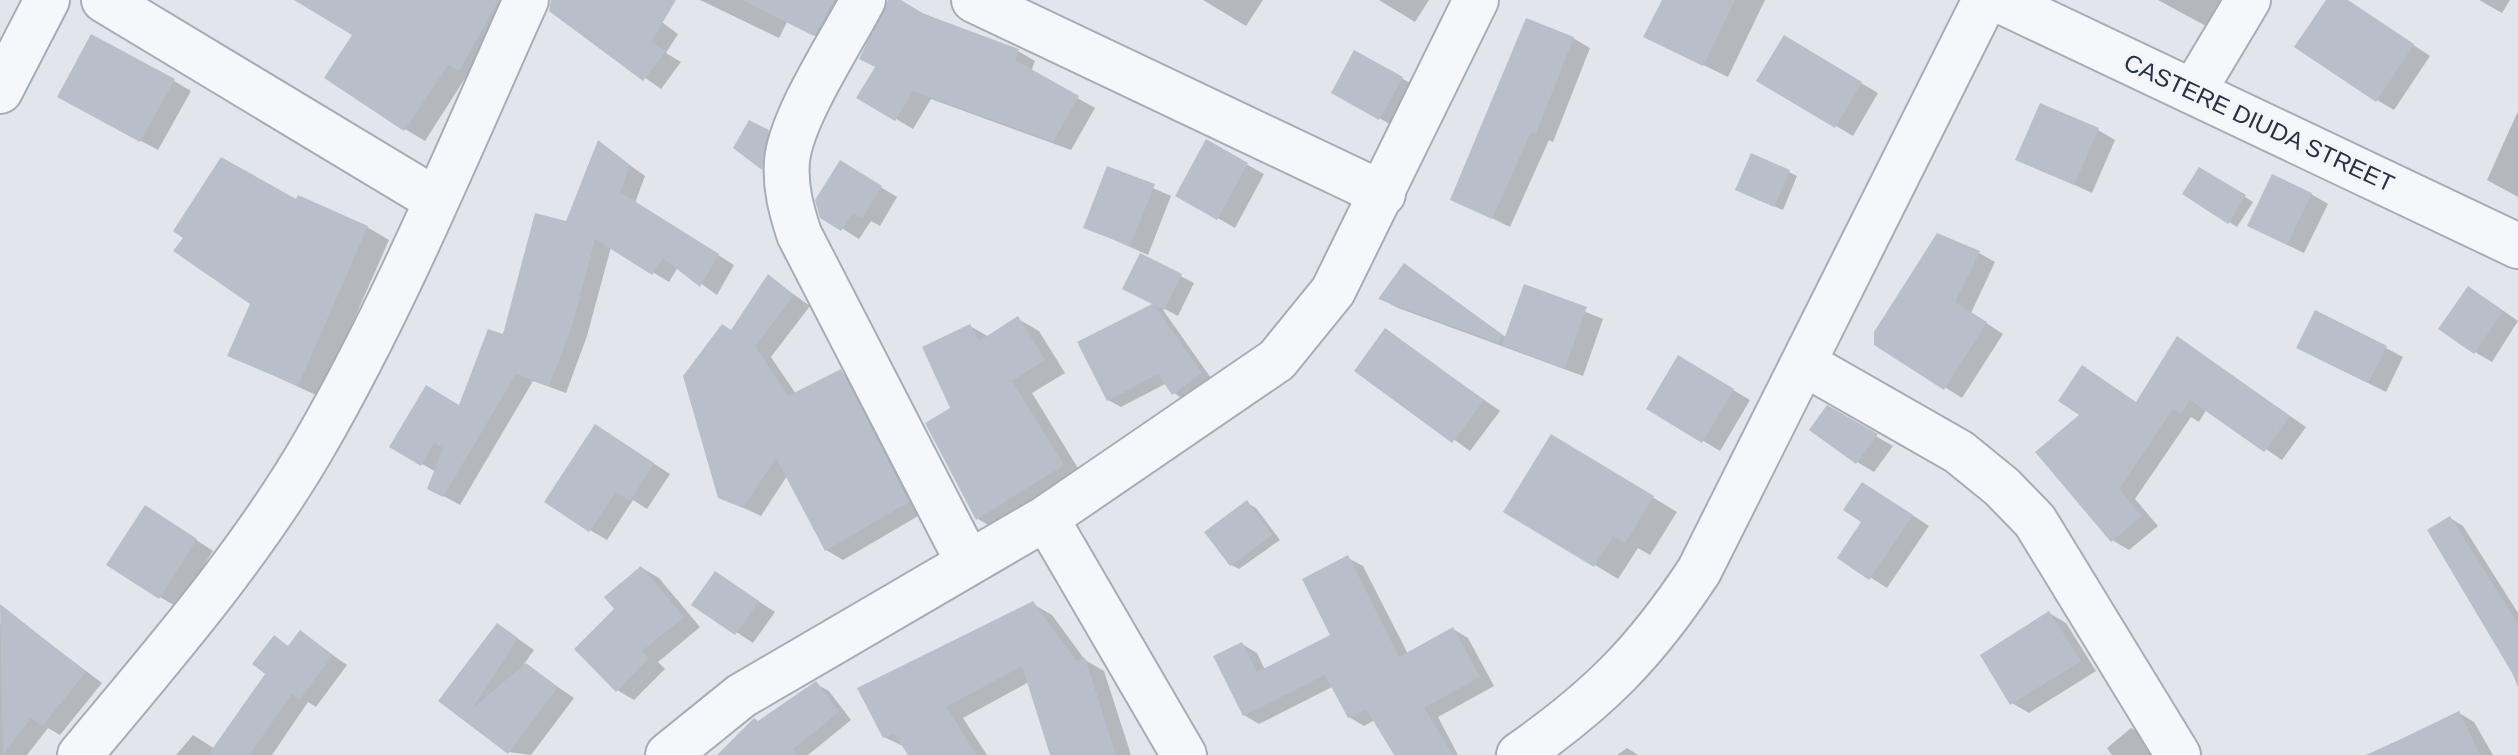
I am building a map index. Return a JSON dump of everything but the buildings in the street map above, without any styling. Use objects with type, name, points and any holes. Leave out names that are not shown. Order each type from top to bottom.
[{"type":"street","points":[[0,91],[47,0]]},
{"type":"street","points":[[104,0],[436,200]]},
{"type":"street","points":[[80,755],[206,603],[261,528],[321,431],[436,200],[526,0]]},
{"type":"street","points":[[863,0],[797,127],[787,159],[788,197],[799,234],[968,562]]},
{"type":"street","points":[[974,0],[1383,194]]},
{"type":"street","points":[[668,755],[741,696],[1046,518],[1277,360],[1333,291],[1476,0]]},
{"type":"street","points":[[1519,755],[1564,723],[1616,679],[1662,629],[1706,558],[1985,0]]},
{"type":"street","name":"CASTERE DIUDA STREET","points":[[1999,0],[2518,246]]},
{"type":"street","points":[[2193,92],[2248,0]]},
{"type":"street","points":[[1805,364],[1959,452],[2002,487],[2035,521],[2178,755]]},
{"type":"street","points":[[1046,518],[1184,755]]}]
